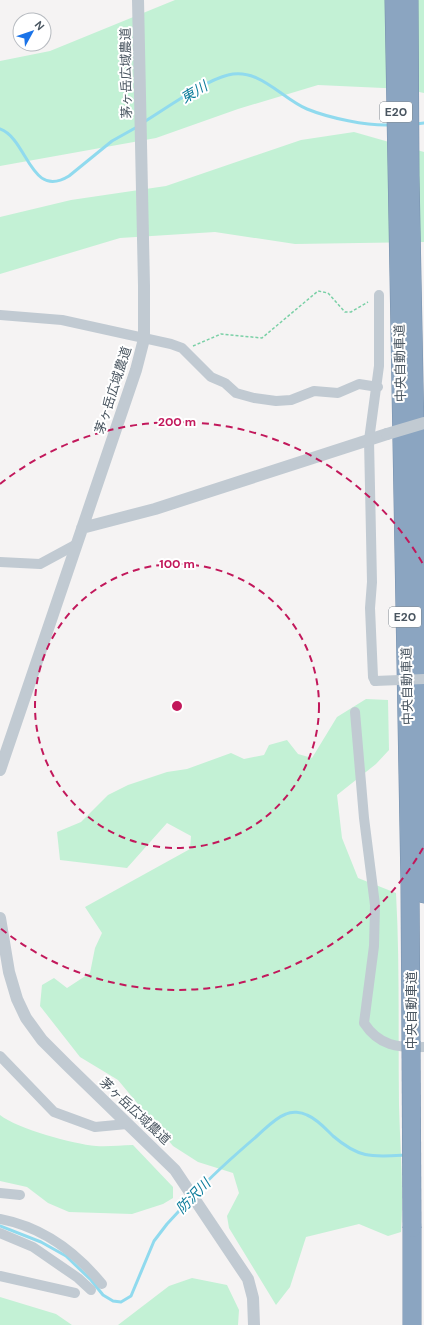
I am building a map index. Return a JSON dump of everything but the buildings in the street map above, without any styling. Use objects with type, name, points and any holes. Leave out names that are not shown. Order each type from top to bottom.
[{"type":"highway","name":"中央自動車道","points":[[394,0],[402,31]]},
{"type":"highway","name":"中央自動車道","points":[[409,0],[402,31],[407,714],[417,1044],[412,1228],[412,1325]]},
{"type":"highway","name":"中央自動車道","points":[[404,193],[424,894]]},
{"type":"street","name":"茅ヶ岳広域農道","points":[[0,770],[136,370],[144,339],[144,222],[138,0]]},
{"type":"street","points":[[379,295],[378,387],[369,440],[372,582],[370,608],[373,677],[376,681],[424,679]]},
{"type":"street","points":[[0,315],[62,320],[171,344],[182,348],[210,377],[225,383],[236,393],[254,398],[291,400],[314,391],[338,393],[359,384],[378,387]]},
{"type":"street","points":[[82,528],[155,509],[424,423]]},
{"type":"street","points":[[0,562],[40,564],[77,544]]},
{"type":"street","points":[[355,712],[363,810],[375,905],[374,946],[364,1023],[371,1034],[385,1043],[403,1047],[417,1044]]},
{"type":"street","name":"茅ヶ岳広域農道","points":[[0,918],[4,971],[26,1018],[42,1040],[176,1170],[248,1279],[253,1298],[254,1325]]},
{"type":"street","points":[[0,1056],[54,1112],[95,1127],[127,1124]]},
{"type":"street","points":[[0,1192],[20,1195]]},
{"type":"street","points":[[0,1219],[22,1224],[43,1234],[67,1249],[86,1265],[102,1284]]},
{"type":"street","points":[[0,1233],[33,1247],[78,1278],[91,1290]]},
{"type":"street","points":[[0,1276],[75,1292]]},
{"type":"path","points":[[182,348],[193,346],[221,334],[262,338],[318,291],[328,293],[345,312],[351,312],[379,295]]},
{"type":"green space","points":[[175,0],[424,0],[424,93],[405,89],[318,85],[238,109],[156,138],[0,166],[0,61],[52,52],[52,50]]},
{"type":"green space","points":[[354,132],[424,152],[424,242],[295,244],[215,232],[120,238],[0,274],[0,217],[71,200],[166,186],[301,140]]},
{"type":"green space","points":[[366,699],[388,700],[389,750],[376,764],[337,795],[342,838],[358,878],[396,893],[399,1105],[402,1184],[401,1232],[388,1236],[359,1224],[306,1237],[290,1287],[276,1305],[229,1228],[227,1216],[239,1193],[233,1173],[198,1162],[173,1146],[118,1080],[80,1057],[40,1006],[42,985],[54,978],[67,988],[90,973],[95,948],[102,933],[85,907],[190,849],[191,836],[167,823],[127,868],[60,860],[57,832],[81,822],[108,795],[128,785],[167,772],[187,769],[231,753],[244,759],[264,755],[269,745],[287,740],[298,754],[312,758],[337,717]]},
{"type":"green space","points":[[0,1115],[19,1125],[46,1135],[86,1145],[133,1145],[173,1187],[173,1198],[163,1204],[132,1214],[69,1212],[48,1203],[27,1187],[0,1181]]},
{"type":"green space","points":[[192,1278],[227,1285],[239,1310],[238,1325],[118,1325],[169,1286]]},
{"type":"green space","points":[[0,1297],[56,1314],[72,1325],[0,1325]]},
{"type":"waterway","name":"東川","points":[[144,122],[209,83],[228,75],[239,74],[250,75],[260,79],[307,109],[359,123],[390,125]]},
{"type":"waterway","name":"東川","points":[[416,124],[424,123]]},
{"type":"waterway","name":"東川","points":[[0,129],[9,135],[17,144],[37,174],[46,180],[56,181],[69,176],[112,141],[137,127]]},
{"type":"waterway","name":"防沢川","points":[[195,1194],[225,1164],[278,1118],[291,1112],[302,1113],[311,1117],[321,1124],[342,1144],[359,1153],[375,1156],[406,1155]]},
{"type":"waterway","name":"防沢川","points":[[0,1226],[41,1242],[66,1256],[91,1280],[103,1295],[113,1301],[121,1302],[131,1296],[154,1241],[167,1224],[191,1198]]}]
